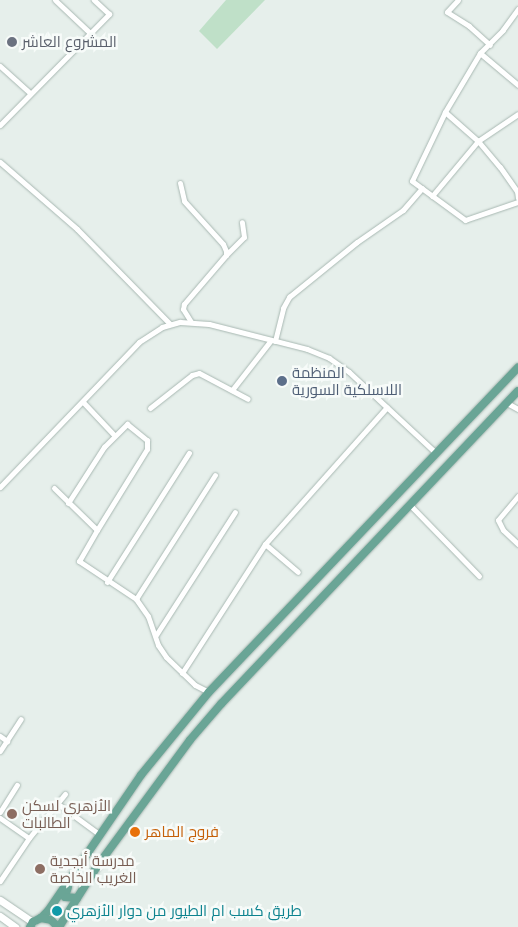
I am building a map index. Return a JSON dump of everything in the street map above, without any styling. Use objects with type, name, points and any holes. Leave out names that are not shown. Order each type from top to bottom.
[{"type":"main road","points":[[0,900],[31,924],[48,911],[141,775],[209,692],[518,367]]},
{"type":"main road","points":[[41,918],[52,920],[58,927],[98,865],[190,740],[221,704],[518,391]]},
{"type":"main road","points":[[178,730],[190,740]]},
{"type":"main road","points":[[75,872],[65,895],[68,899],[76,898]]},
{"type":"main road","points":[[3,918],[13,915],[14,909]]},
{"type":"main road","points":[[3,918],[15,927]]},
{"type":"street","points":[[55,0],[90,34]]},
{"type":"street","points":[[0,125],[109,14],[94,0]]},
{"type":"street","points":[[458,0],[447,12],[470,26],[490,45]]},
{"type":"street","points":[[518,9],[490,45],[480,53],[445,112],[412,181],[465,220],[518,202]]},
{"type":"street","points":[[480,53],[518,85]]},
{"type":"street","points":[[0,66],[30,94]]},
{"type":"street","points":[[445,112],[478,141],[517,191],[518,198]]},
{"type":"street","points":[[432,196],[478,141],[518,114]]},
{"type":"street","points":[[0,162],[77,229],[170,324]]},
{"type":"street","points":[[180,183],[184,201],[223,244],[226,255]]},
{"type":"street","points":[[232,390],[273,340],[283,308],[289,297],[357,242],[403,210],[422,188]]},
{"type":"street","points":[[191,322],[183,309],[184,304],[244,237],[242,222]]},
{"type":"street","points":[[0,487],[139,342],[154,331],[170,324],[191,322],[209,324],[273,340],[307,349],[329,358],[343,367],[436,453]]},
{"type":"street","points":[[150,408],[196,373],[204,374],[248,399]]},
{"type":"street","points":[[83,402],[114,435]]},
{"type":"street","points":[[507,403],[518,409]]},
{"type":"street","points":[[182,672],[265,544],[386,407]]},
{"type":"street","points":[[68,504],[104,447],[127,424],[147,440],[149,446],[78,561],[107,582],[136,599],[148,616],[158,645],[195,685],[209,692]]},
{"type":"street","points":[[107,582],[189,453]]},
{"type":"street","points":[[136,599],[215,475]]},
{"type":"street","points":[[54,488],[68,504],[97,530]]},
{"type":"street","points":[[518,496],[498,520],[503,530],[518,544]]},
{"type":"street","points":[[410,505],[479,576]]},
{"type":"street","points":[[156,635],[235,512]]},
{"type":"street","points":[[265,544],[298,572]]},
{"type":"street","points":[[0,751],[21,719]]},
{"type":"street","points":[[0,736],[6,741]]},
{"type":"street","points":[[0,812],[17,785]]},
{"type":"street","points":[[0,881],[29,838],[65,794]]},
{"type":"street","points":[[58,804],[100,835]]},
{"type":"street","points":[[0,818],[29,838]]},
{"type":"green space","points":[[226,0],[265,0],[217,49],[199,31]]},
{"type":"place","name":"المشروع العاشر","points":[[12,42]]},
{"type":"place","name":"المنظمة اللاسلكية السورية","points":[[282,381]]},
{"type":"place","name":"الأزهري لسكن الطالبات","points":[[12,814]]},
{"type":"place","name":"فروج الماهر","points":[[135,832]]},
{"type":"place","name":"مدرسة أبجدية الغريب الخاصة","points":[[40,869]]},
{"type":"place","name":"طريق كسب ام الطيور من دوار الأزهري","points":[[57,911]]}]
